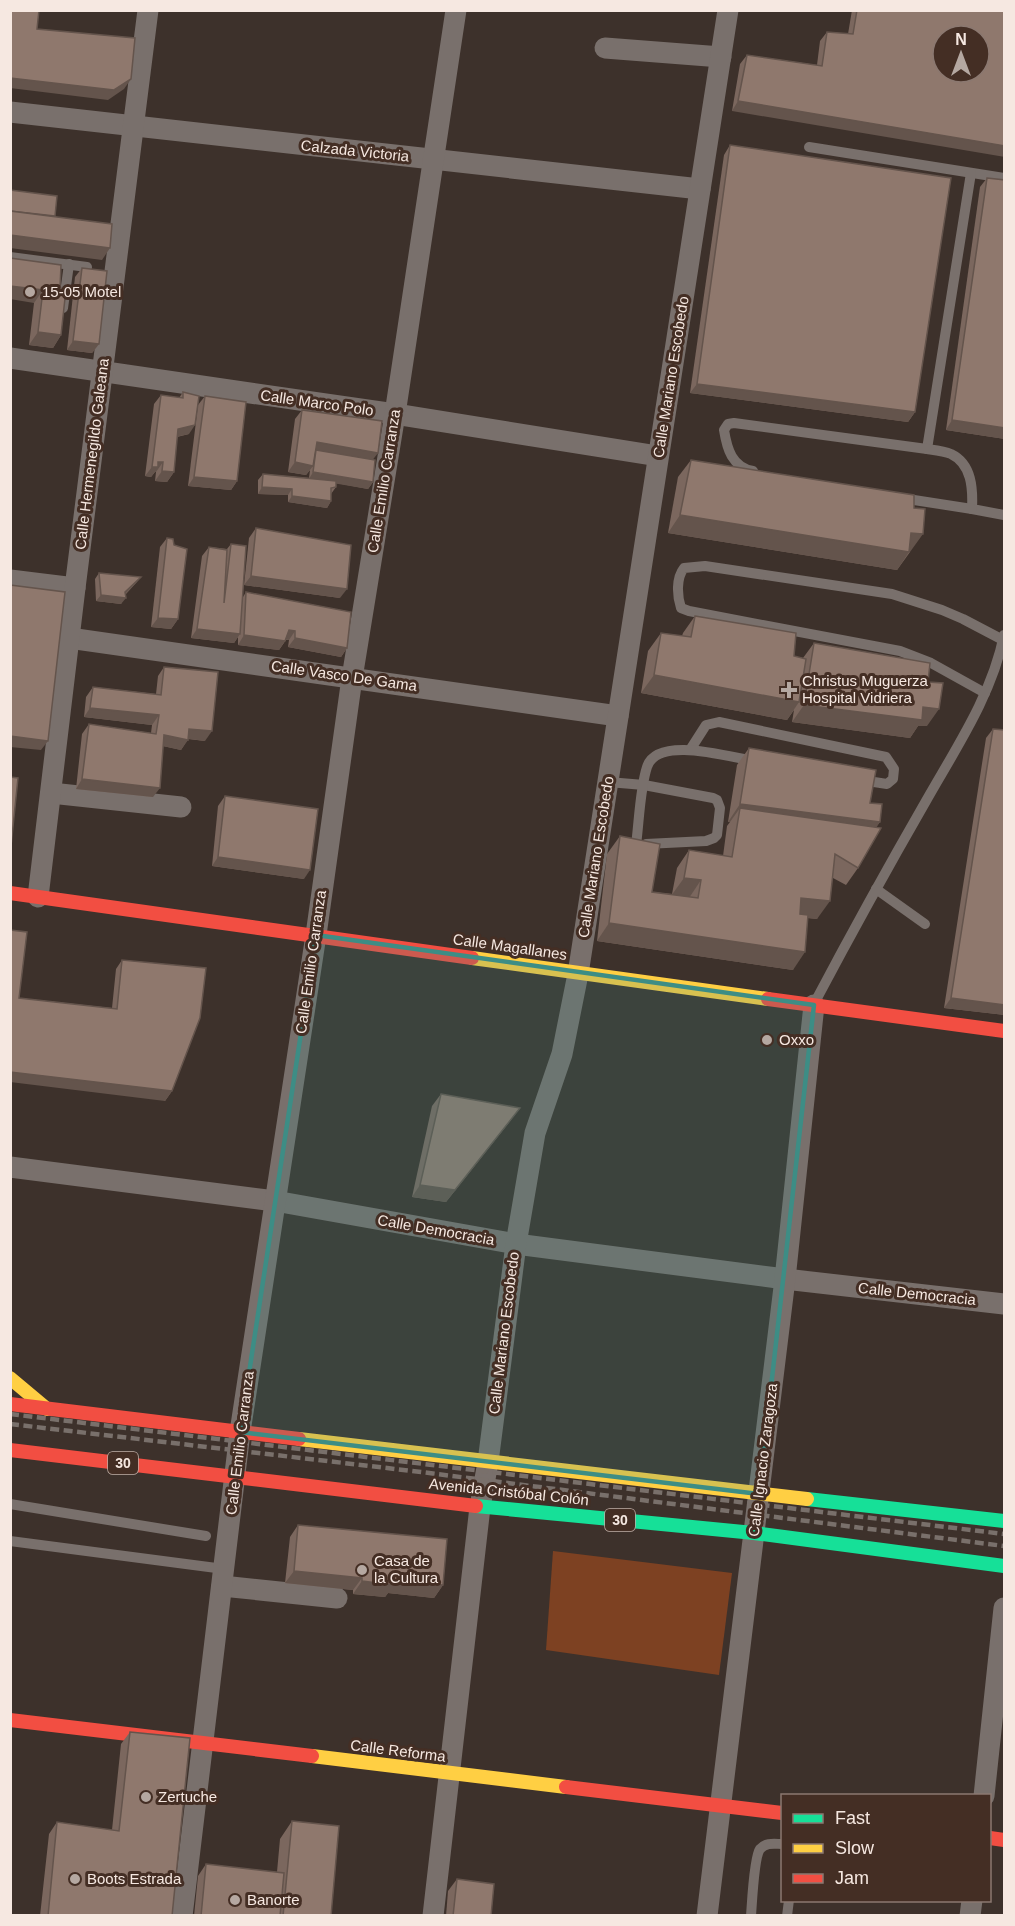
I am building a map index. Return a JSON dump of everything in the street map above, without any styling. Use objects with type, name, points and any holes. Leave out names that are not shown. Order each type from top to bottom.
[{"type":"main road","name":"Calle Magallanes","points":[[10,893],[578,974],[1005,1031]]},
{"type":"main road","points":[[10,1378],[47,1409]]},
{"type":"main road","points":[[10,1404],[759,1494],[1005,1521]]},
{"type":"main road","name":"Avenida Cristóbal Colón","points":[[10,1450],[480,1507],[754,1533],[1005,1566]]},
{"type":"main road","name":"Calle Reforma","points":[[10,1720],[781,1813]]},
{"type":"street","name":"Calle Hermenegildo Galeana","points":[[39,897],[75,588],[148,10]]},
{"type":"street","name":"Calle Emilio Carranza","points":[[182,1916],[240,1432],[316,935],[352,678],[395,414],[456,10]]},
{"type":"street","name":"Calle Mariano Escobedo","points":[[433,1916],[480,1507],[488,1462],[516,1244],[535,1133],[562,1054],[602,845],[608,782],[728,10]]},
{"type":"street","points":[[605,48],[721,57]]},
{"type":"street","name":"Calzada Victoria","points":[[10,112],[700,189]]},
{"type":"street","name":"Calle Marco Polo","points":[[10,358],[395,414],[658,456]]},
{"type":"street","points":[[10,580],[75,588]]},
{"type":"street","name":"Calle Vasco De Gama","points":[[69,638],[618,716]]},
{"type":"street","points":[[51,793],[181,807]]},
{"type":"street","name":"Calle Ignacio Zaragoza","points":[[707,1916],[785,1279],[814,1005]]},
{"type":"street","name":"Calle Democracia","points":[[10,1167],[275,1201],[516,1244],[785,1279],[1005,1304]]},
{"type":"street","points":[[223,1578],[337,1598]]},
{"type":"street","points":[[984,1794],[1005,1608]]},
{"type":"lane","points":[[809,147],[1005,178]]},
{"type":"lane","points":[[927,449],[971,173]]},
{"type":"lane","points":[[10,257],[87,267]]},
{"type":"lane","points":[[62,321],[69,264]]},
{"type":"lane","points":[[761,473],[739,467],[727,445],[724,430],[726,425],[734,423],[951,454],[966,468],[973,490],[972,509]]},
{"type":"lane","points":[[895,497],[1005,515]]},
{"type":"lane","points":[[814,1005],[985,693],[1004,638],[942,610],[892,594],[705,567],[684,568],[680,573],[678,582],[681,608],[900,651],[931,663],[985,693]]},
{"type":"lane","points":[[690,750],[706,725],[719,722],[886,757],[894,769],[893,779],[887,784],[849,778]]},
{"type":"lane","points":[[636,845],[647,766],[658,754],[671,750],[690,750],[770,764]]},
{"type":"lane","points":[[608,782],[644,785],[712,798],[717,800],[720,808],[717,835],[714,838],[706,841],[623,847]]},
{"type":"lane","points":[[876,889],[925,924]]},
{"type":"lane","points":[[10,1504],[206,1536]]},
{"type":"lane","points":[[10,1540],[223,1578]]},
{"type":"lane","points":[[751,1916],[760,1849],[768,1844],[781,1844]]},
{"type":"highlighted area","points":[[316,935],[814,1005],[759,1494],[240,1432]]},
{"type":"shaded area","points":[[553,1551],[732,1573],[719,1675],[546,1650]]},
{"type":"building","points":[[10,10],[39,10],[37,29],[135,38],[131,79],[114,90],[10,78]]},
{"type":"building","points":[[857,10],[1005,10],[1005,146],[738,101],[747,55],[822,66],[827,32],[853,34]]},
{"type":"building","points":[[730,145],[951,178],[915,412],[697,384]]},
{"type":"building","points":[[987,178],[1005,180],[1005,428],[952,420]]},
{"type":"building","points":[[10,190],[57,196],[55,216],[10,211]]},
{"type":"building","points":[[10,211],[112,224],[110,248],[10,235]]},
{"type":"building","points":[[10,258],[61,265],[60,288],[66,289],[61,335],[38,332],[43,290],[10,286]]},
{"type":"building","points":[[82,268],[107,271],[99,344],[73,341]]},
{"type":"building","points":[[183,392],[199,396],[195,425],[178,429],[174,472],[162,471],[163,462],[158,462],[158,467],[152,467],[161,395],[183,398]]},
{"type":"building","points":[[205,396],[246,402],[237,481],[194,477]]},
{"type":"building","points":[[302,410],[382,421],[378,453],[317,442],[313,466],[295,462]]},
{"type":"building","points":[[316,450],[375,460],[373,482],[313,472]]},
{"type":"building","points":[[691,460],[914,495],[914,508],[925,509],[923,534],[911,533],[909,552],[680,515]]},
{"type":"building","points":[[263,474],[336,481],[336,487],[331,488],[331,501],[292,496],[292,489],[262,487]]},
{"type":"building","points":[[256,528],[351,545],[347,589],[251,576]]},
{"type":"building","points":[[167,538],[173,539],[174,545],[187,549],[178,619],[158,618]]},
{"type":"building","points":[[231,544],[246,546],[240,634],[197,629],[209,547],[227,550],[224,603]]},
{"type":"building","points":[[99,573],[141,577],[125,592],[126,598],[101,595]]},
{"type":"building","points":[[10,585],[65,592],[48,741],[10,736]]},
{"type":"building","points":[[246,592],[351,612],[347,648],[295,638],[295,631],[289,630],[285,641],[244,635]]},
{"type":"building","points":[[695,616],[796,633],[794,656],[806,659],[799,702],[654,675],[661,633],[691,637]]},
{"type":"building","points":[[814,643],[930,663],[928,682],[943,683],[939,709],[923,707],[922,720],[804,705]]},
{"type":"building","points":[[164,667],[218,672],[212,731],[189,729],[188,740],[164,735],[160,788],[82,779],[89,724],[156,734],[159,715],[90,708],[93,687],[161,695]]},
{"type":"building","points":[[993,729],[1005,730],[1005,1005],[951,998]]},
{"type":"building","points":[[749,748],[876,770],[870,803],[882,804],[880,822],[740,804]]},
{"type":"building","points":[[10,777],[18,778],[10,856]]},
{"type":"building","points":[[225,796],[318,809],[310,870],[218,857]]},
{"type":"building","points":[[740,808],[881,828],[858,868],[835,854],[830,901],[801,898],[800,914],[808,915],[805,952],[609,923],[620,836],[660,844],[652,892],[698,898],[701,880],[684,878],[689,850],[732,857]]},
{"type":"building","points":[[10,930],[27,932],[19,998],[117,1009],[122,960],[206,968],[200,1018],[172,1091],[10,1072]]},
{"type":"building","points":[[441,1094],[520,1108],[455,1190],[420,1185]]},
{"type":"building","points":[[298,1525],[447,1539],[443,1585],[394,1581],[393,1585],[362,1581],[362,1578],[294,1571]]},
{"type":"building","points":[[130,1732],[190,1738],[172,1916],[48,1916],[57,1822],[119,1831]]},
{"type":"building","points":[[292,1821],[339,1826],[331,1916],[283,1916]]},
{"type":"building","name":"Banorte","points":[[206,1864],[284,1873],[280,1916],[201,1916]]},
{"type":"building","points":[[457,1879],[494,1884],[491,1916],[453,1916]]},
{"type":"railway","points":[[10,1414],[1004,1534]]},
{"type":"railway","points":[[10,1424],[421,1472],[1004,1546]]},
{"type":"traffic: fast","points":[[807,1499],[1004,1521]]},
{"type":"traffic: fast","points":[[476,1506],[754,1533],[1004,1566]]},
{"type":"traffic: slow","points":[[472,958],[768,999]]},
{"type":"traffic: slow","points":[[10,1378],[47,1409]]},
{"type":"traffic: slow","points":[[299,1439],[807,1499]]},
{"type":"traffic: slow","points":[[312,1756],[566,1787]]},
{"type":"traffic: jam","points":[[10,893],[472,958]]},
{"type":"traffic: jam","points":[[768,999],[1004,1031]]},
{"type":"traffic: jam","points":[[10,1404],[299,1439]]},
{"type":"traffic: jam","points":[[10,1450],[476,1506]]},
{"type":"traffic: jam","points":[[10,1720],[312,1756]]},
{"type":"traffic: jam","points":[[566,1787],[781,1813]]},
{"type":"traffic: jam","points":[[991,1838],[1004,1840]]},
{"type":"place","name":"15-05 Motel","points":[[30,292]]},
{"type":"place","name":"Christus Muguerza Hospital Vidriera","points":[[789,690]]},
{"type":"place","name":"Oxxo","points":[[767,1040]]},
{"type":"place","name":"Casa de la Cultura","points":[[362,1570]]},
{"type":"place","name":"Zertuche","points":[[146,1797]]},
{"type":"place","name":"Boots Estrada","points":[[75,1879]]},
{"type":"place","name":"Banorte","points":[[235,1900]]}]
